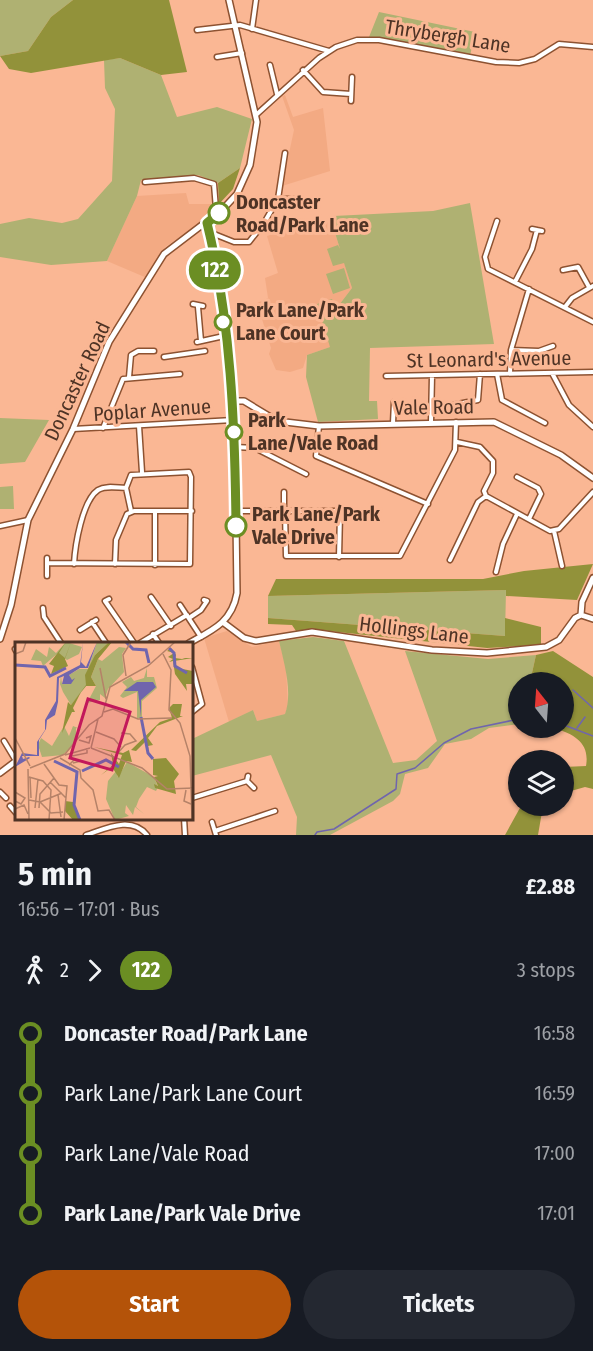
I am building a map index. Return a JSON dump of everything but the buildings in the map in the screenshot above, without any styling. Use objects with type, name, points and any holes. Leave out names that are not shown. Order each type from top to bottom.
[{"type":"street","name":"Doncaster Road","points":[[0,639],[13,594],[28,520],[73,429],[110,342],[170,247],[207,223],[231,201],[247,175],[256,138],[256,115],[229,0]]},
{"type":"street","points":[[252,30],[256,0]]},
{"type":"street","points":[[197,30],[236,26],[329,51]]},
{"type":"street","name":"Thrybergh Lane","points":[[329,51],[364,39],[496,62],[519,63],[535,59],[559,45],[593,47]]},
{"type":"street","points":[[256,115],[303,70],[329,51]]},
{"type":"street","points":[[217,57],[242,53]]},
{"type":"street","points":[[270,65],[277,94]]},
{"type":"street","points":[[303,70],[323,92],[351,94]]},
{"type":"street","points":[[351,101],[352,77]]},
{"type":"street","points":[[209,232],[234,242],[249,242],[264,223],[278,199],[285,153]]},
{"type":"street","points":[[145,182],[194,178],[214,184],[216,209]]},
{"type":"street","points":[[278,199],[301,199]]},
{"type":"street","points":[[488,221],[496,223],[487,245],[486,266],[593,322]]},
{"type":"street","points":[[191,642],[224,623],[234,606],[237,593],[233,420],[224,336],[207,223]]},
{"type":"street","points":[[515,282],[532,249],[537,230]]},
{"type":"street","points":[[563,270],[578,267],[591,286],[565,307]]},
{"type":"street","points":[[510,374],[512,350],[529,289]]},
{"type":"street","points":[[164,357],[203,351],[199,341],[198,306]]},
{"type":"street","points":[[199,341],[224,336]]},
{"type":"street","points":[[512,350],[539,351],[553,346]]},
{"type":"street","points":[[129,377],[131,355],[138,351],[154,351]]},
{"type":"street","name":"St Leonard's Avenue","points":[[386,375],[593,372]]},
{"type":"street","points":[[552,373],[568,405],[593,427]]},
{"type":"street","points":[[103,429],[120,383],[129,377],[180,374]]},
{"type":"street","points":[[453,405],[478,400],[480,374]]},
{"type":"street","points":[[497,374],[502,400],[545,423]]},
{"type":"street","points":[[431,422],[432,376]]},
{"type":"street","name":"Vale Road","points":[[231,401],[244,401],[277,421],[319,426],[431,422],[486,422],[502,425],[571,460],[593,478]]},
{"type":"street","points":[[393,423],[394,402]]},
{"type":"street","name":"Poplar Avenue","points":[[73,429],[233,420]]},
{"type":"street","points":[[284,492],[286,556],[400,556],[457,442],[456,422]]},
{"type":"street","points":[[139,426],[142,472]]},
{"type":"street","points":[[319,426],[316,456],[428,504]]},
{"type":"street","points":[[457,442],[480,447],[493,461],[493,472],[484,491],[486,496],[555,531]]},
{"type":"street","points":[[235,447],[255,448],[306,474]]},
{"type":"street","points":[[46,576],[47,561],[74,564],[190,564],[192,511],[189,472],[142,472],[129,477],[126,488],[131,512]]},
{"type":"street","points":[[517,477],[538,488],[541,494],[529,519]]},
{"type":"street","points":[[74,564],[77,532],[95,493],[105,487],[126,488]]},
{"type":"street","points":[[555,531],[593,492]]},
{"type":"street","points":[[450,560],[478,502],[486,496]]},
{"type":"street","points":[[155,511],[155,564]]},
{"type":"street","points":[[115,564],[118,532],[124,516],[131,512],[192,511]]},
{"type":"street","points":[[236,511],[340,513],[339,557]]},
{"type":"street","points":[[496,572],[503,544],[517,513]]},
{"type":"street","points":[[0,526],[28,520]]},
{"type":"street","points":[[555,531],[562,566]]},
{"type":"street","points":[[593,578],[582,602],[581,615],[593,619]]},
{"type":"street","points":[[151,597],[171,626]]},
{"type":"street","points":[[109,600],[105,601],[133,642]]},
{"type":"street","points":[[141,642],[203,608],[207,601],[204,600]]},
{"type":"street","points":[[180,605],[201,637]]},
{"type":"street","points":[[43,608],[44,617],[60,642]]},
{"type":"street","name":"Hollings Lane","points":[[224,623],[244,638],[256,641],[312,632],[432,650],[487,653],[552,645],[564,634],[575,618],[581,615]]},
{"type":"street","points":[[80,630],[94,621],[104,642]]},
{"type":"street","points":[[153,634],[158,642]]},
{"type":"street","points":[[194,675],[202,704],[194,710]]},
{"type":"street","points":[[4,741],[15,759]]},
{"type":"street","points":[[0,773],[15,762]]},
{"type":"street","points":[[194,797],[248,779],[254,788]]},
{"type":"street","points":[[0,792],[6,798]]},
{"type":"street","points":[[10,806],[15,812]]},
{"type":"street","points":[[212,822],[216,833],[275,812]]},
{"type":"street","points":[[184,820],[185,835]]},
{"type":"street","points":[[86,835],[124,825],[135,825],[147,835]]},
{"type":"shaded area","points":[[73,0],[169,0],[187,72],[161,75],[120,58],[31,73],[9,69],[0,56],[28,51],[51,17]]},
{"type":"shaded area","points":[[285,95],[293,117],[323,108],[330,171],[282,186],[294,130],[282,96]]},
{"type":"shaded area","points":[[240,168],[233,189],[219,204],[218,183]]},
{"type":"shaded area","points":[[186,193],[189,204],[219,204],[213,213],[202,222],[165,247],[147,278],[107,261],[137,196]]},
{"type":"shaded area","points":[[315,220],[332,223],[352,288],[336,309],[330,347],[307,355],[303,368],[290,372],[276,370],[269,354],[271,348],[257,303],[268,298],[265,278],[278,273],[267,236]]},
{"type":"shaded area","points":[[593,564],[577,600],[506,596],[506,590],[268,596],[276,579],[483,579],[524,571]]},
{"type":"shaded area","points":[[268,618],[505,636],[505,618],[541,627],[541,645],[487,648],[310,629],[296,631],[292,625],[268,624]]},
{"type":"shaded area","points":[[227,631],[252,647],[279,641],[286,668],[288,706],[285,714],[257,721],[253,710],[229,722],[204,638]]},
{"type":"shaded area","points":[[553,651],[593,677],[593,789],[585,787],[574,790],[574,767],[586,766],[587,758],[580,741],[574,736],[574,672],[532,672],[536,655]]},
{"type":"shaded area","points":[[515,816],[541,816],[538,835],[505,835]]},
{"type":"green space","points":[[0,0],[73,0],[51,17],[28,51],[0,56]]},
{"type":"green space","points":[[379,12],[475,32],[470,56],[369,37]]},
{"type":"green space","points":[[120,58],[161,75],[177,117],[217,107],[252,119],[240,168],[218,183],[198,175],[141,180],[137,196],[107,261],[51,265],[0,257],[0,224],[29,218],[62,223],[78,219],[112,181],[115,109],[105,88],[104,60]]},
{"type":"green space","points":[[470,203],[494,344],[370,348],[369,401],[377,401],[378,419],[318,422],[306,377],[307,355],[330,347],[317,304],[332,299],[336,309],[352,288],[344,263],[333,266],[327,249],[338,245],[340,249],[332,223],[334,216],[433,211]]},
{"type":"green space","points":[[344,268],[350,288],[333,294],[326,274]]},
{"type":"green space","points":[[0,418],[49,420],[25,462],[0,464]]},
{"type":"green space","points":[[13,486],[14,509],[0,509],[0,487]]},
{"type":"green space","points":[[506,590],[505,636],[268,618],[268,596]]},
{"type":"green space","points":[[313,637],[344,641],[393,763],[416,760],[437,741],[405,651],[488,659],[536,655],[532,672],[508,672],[508,725],[489,728],[471,739],[445,744],[428,768],[405,774],[400,794],[393,801],[330,835],[296,835],[297,817],[271,755],[194,775],[194,738],[253,710],[257,721],[285,714],[288,687],[279,641]]},
{"type":"waterway","points":[[574,691],[593,708]]},
{"type":"waterway","points":[[577,728],[585,717]]},
{"type":"waterway","points":[[315,835],[317,832],[334,829],[396,789],[397,774],[415,768],[444,743],[471,729],[508,721]]},
{"type":"waterway","points":[[574,729],[593,736]]},
{"type":"bus line","name":"122","points":[[219,213],[207,223],[222,316],[231,401],[235,447],[236,526]]},
{"type":"place","name":"Doncaster Road/Park Lane","points":[[219,213]]},
{"type":"place","name":"Park Lane/Park Lane Court","points":[[223,322]]},
{"type":"place","name":"Park Lane/Vale Road","points":[[234,432]]},
{"type":"place","name":"Park Lane/Park Vale Drive","points":[[236,526]]}]
